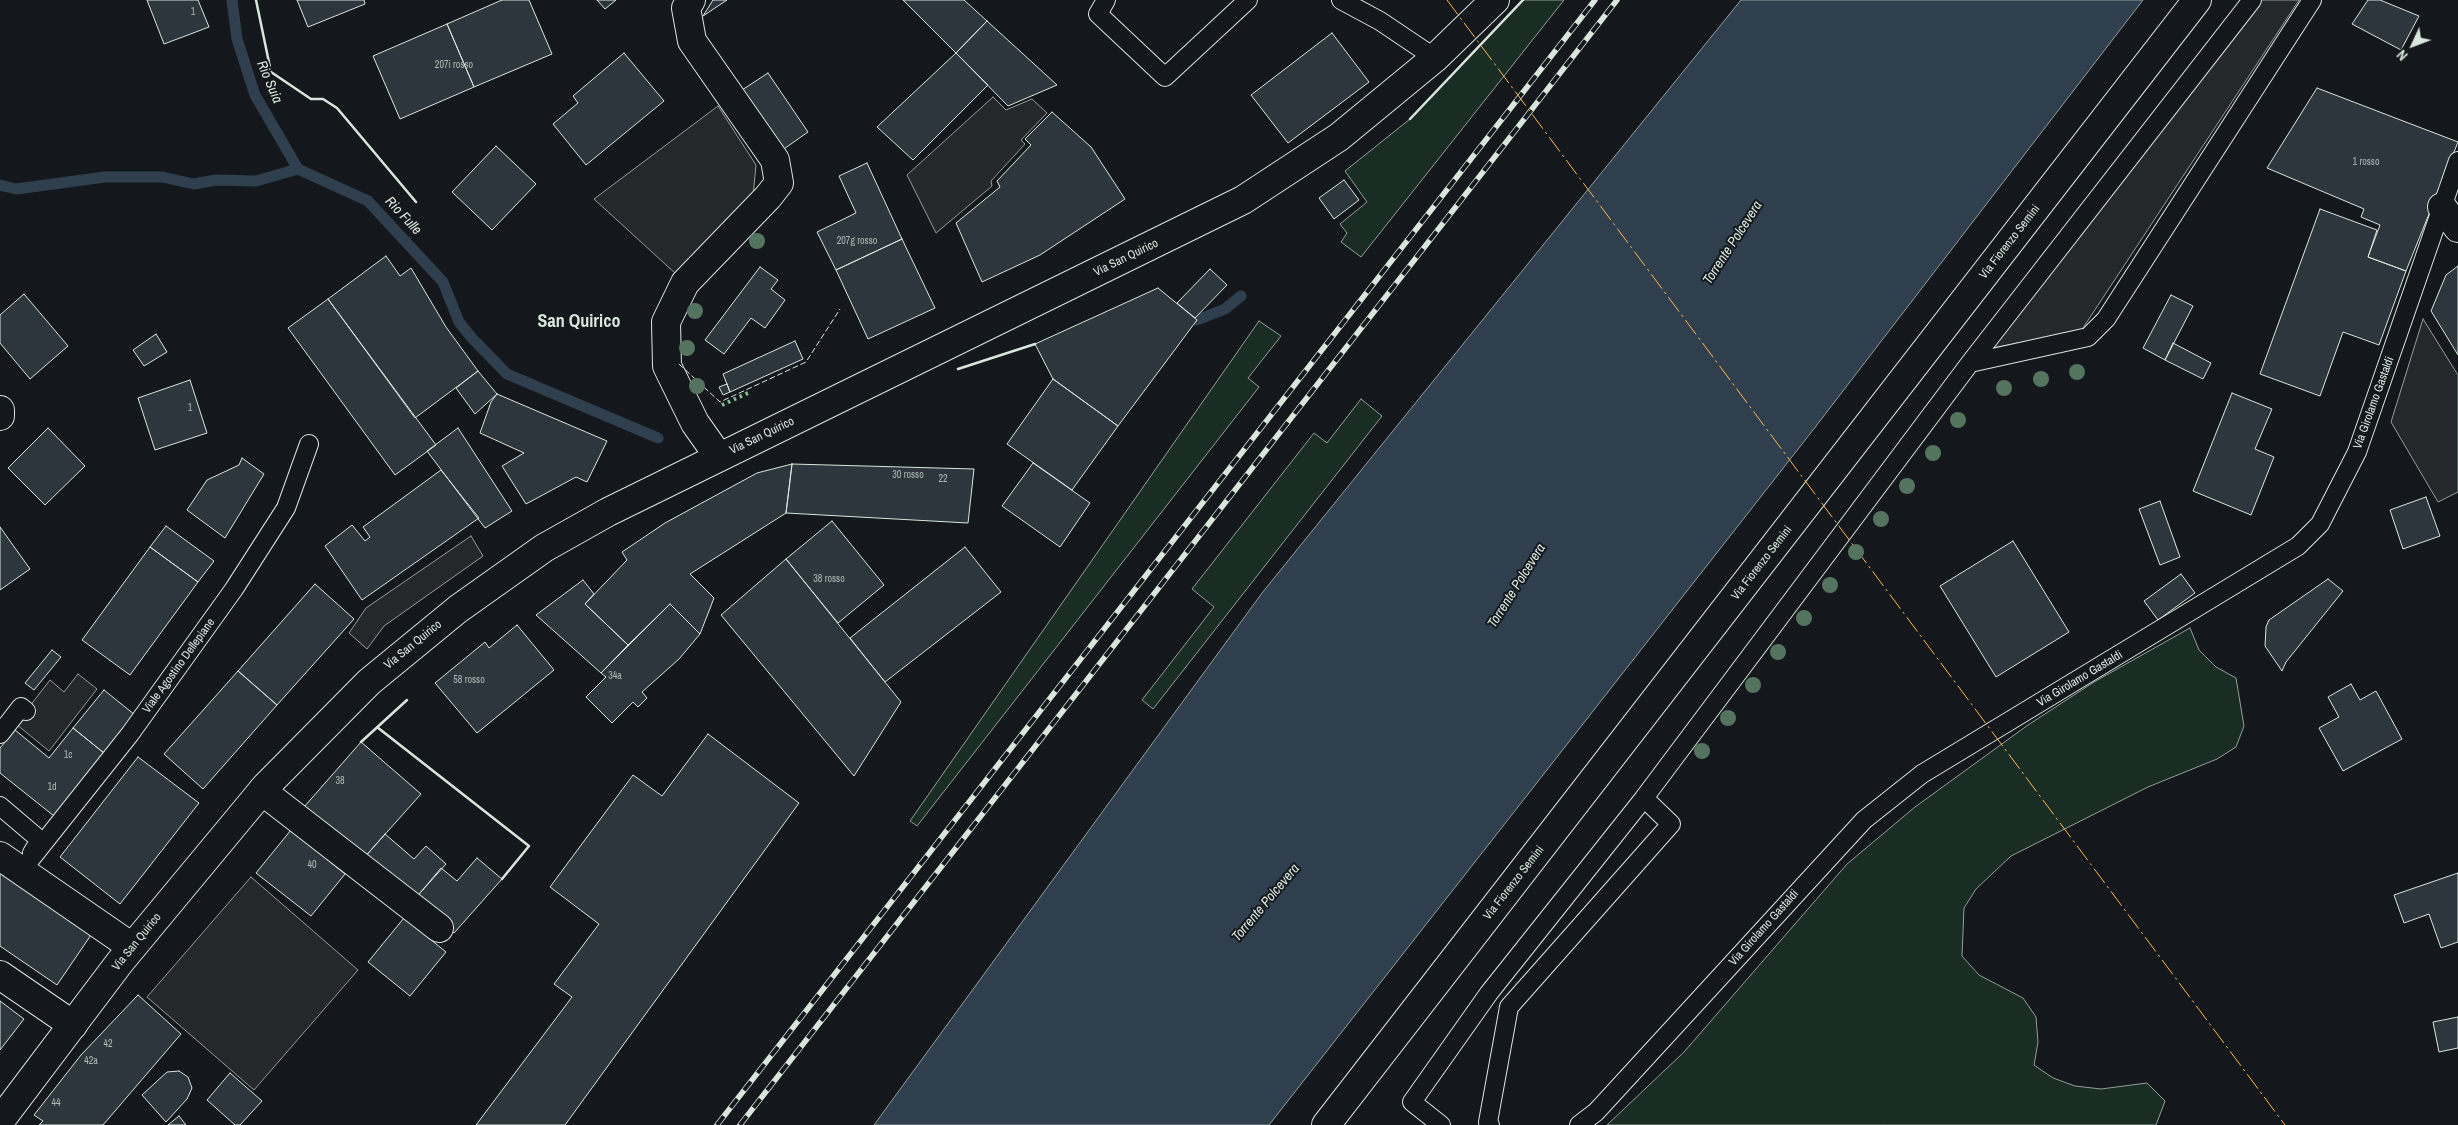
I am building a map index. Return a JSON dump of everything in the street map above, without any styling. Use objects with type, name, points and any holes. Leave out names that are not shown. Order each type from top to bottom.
[{"type":"main road","name":"Via San Quirico","points":[[691,0],[686,8],[692,41],[774,160],[779,183],[768,198],[685,284],[666,322],[667,366],[695,423],[719,457]]},
{"type":"main road","name":"Via San Quirico","points":[[0,1120],[132,947],[262,791],[368,682],[458,609],[560,539],[602,515],[1244,200],[1339,137],[1435,58],[1495,0]]},
{"type":"main road","name":"Via Fiorenzo Semini","points":[[1326,1125],[2197,0]]},
{"type":"main road","points":[[0,410],[0,416]]},
{"type":"main road","points":[[262,791],[438,928]]},
{"type":"main road","points":[[11,863],[132,947]]},
{"type":"main road","points":[[0,975],[73,1025]]},
{"type":"lane","points":[[1106,0],[1098,14],[1165,77],[1248,0]]},
{"type":"lane","points":[[1341,0],[1380,21],[1435,58]]},
{"type":"lane","points":[[1441,1125],[1412,1102],[1489,993],[1644,798],[1970,363],[2252,0]]},
{"type":"lane","points":[[1970,363],[2088,337],[2106,319],[2312,0]]},
{"type":"lane","name":"Via Girolamo Gastaldi","points":[[1579,1125],[1596,1112],[1864,820],[1922,774],[2298,546],[2320,524],[2357,452],[2450,217],[2458,161]]},
{"type":"lane","name":"Viale Agostino Dellepiane","points":[[11,863],[130,734],[234,590],[286,508],[309,444]]},
{"type":"lane","points":[[0,734],[21,707],[26,711]]},
{"type":"lane","points":[[1490,1125],[1488,1122],[1509,1007],[1671,824],[1644,798]]},
{"type":"lane","points":[[0,806],[40,840],[11,863]]},
{"type":"green space","points":[[1523,0],[1564,0],[1361,257],[1341,242],[1347,233],[1340,224],[1367,202],[1345,171],[1410,119]]},
{"type":"green space","points":[[1259,321],[1281,336],[1248,378],[1259,387],[917,826],[910,821]]},
{"type":"green space","points":[[1361,399],[1382,416],[1153,709],[1142,700],[1214,607],[1192,589],[1314,433],[1327,443]]},
{"type":"green space","points":[[2190,628],[2199,650],[2216,667],[2236,678],[2244,726],[2236,747],[2217,759],[2148,787],[2011,856],[1976,889],[1964,908],[1962,956],[1979,975],[2023,998],[2036,1017],[2038,1042],[2034,1065],[2053,1078],[2075,1086],[2101,1089],[2147,1083],[2165,1101],[2156,1125],[1607,1125],[1684,1052],[1847,864],[1915,807],[2028,725],[2094,682]]},
{"type":"shaded area","points":[[2260,0],[2299,0],[2081,331],[1992,348]]},
{"type":"shaded area","points":[[993,97],[1006,110],[1032,99],[1047,113],[1021,140],[1025,144],[991,181],[992,186],[936,233],[907,175]]},
{"type":"shaded area","points":[[718,106],[756,165],[753,196],[676,274],[594,199]]},
{"type":"shaded area","points":[[2423,319],[2458,375],[2458,492],[2438,502],[2391,422]]},
{"type":"shaded area","points":[[471,536],[483,556],[384,626],[367,649],[349,633],[366,608]]},
{"type":"shaded area","points":[[78,674],[97,689],[49,751],[16,724],[50,680],[64,692]]},
{"type":"shaded area","points":[[251,877],[358,970],[254,1090],[147,997]]},
{"type":"water","name":"Torrente Polcevera","points":[[1741,0],[2143,0],[1813,430],[1269,1125],[874,1125],[1262,593]]},
{"type":"building","points":[[147,0],[198,0],[209,27],[164,44]]},
{"type":"building","points":[[297,0],[364,0],[365,4],[308,27]]},
{"type":"building","points":[[502,0],[529,0],[552,54],[474,87],[447,24]]},
{"type":"building","points":[[597,0],[616,0],[605,9]]},
{"type":"building","points":[[713,0],[727,0],[703,16]]},
{"type":"building","points":[[903,0],[964,0],[987,21],[956,53]]},
{"type":"building","points":[[2368,0],[2380,0],[2419,16],[2401,50],[2352,24]]},
{"type":"building","points":[[987,21],[1057,85],[1008,106],[956,53]]},
{"type":"building","points":[[447,24],[474,87],[400,119],[373,56]]},
{"type":"building","points":[[1332,33],[1369,82],[1288,143],[1251,95]]},
{"type":"building","points":[[624,53],[664,101],[586,165],[553,124],[578,103],[573,96]]},
{"type":"building","points":[[956,53],[988,85],[913,160],[877,127]]},
{"type":"building","points":[[768,73],[808,132],[781,151],[742,90]]},
{"type":"building","points":[[2317,88],[2458,142],[2406,271],[2368,257],[2380,225],[2361,217],[2364,209],[2267,168]]},
{"type":"building","points":[[1052,112],[1091,147],[1125,199],[1040,255],[982,282],[956,223],[1000,187],[997,181],[1031,145],[1025,139]]},
{"type":"building","points":[[496,146],[536,184],[492,230],[452,192]]},
{"type":"building","points":[[867,163],[902,239],[836,270],[817,232],[856,213],[839,176]]},
{"type":"building","points":[[1344,180],[1359,200],[1334,219],[1319,198]]},
{"type":"building","points":[[2320,209],[2377,230],[2368,257],[2406,271],[2379,345],[2343,332],[2320,396],[2260,374]]},
{"type":"building","points":[[902,239],[935,308],[868,339],[836,270]]},
{"type":"building","points":[[386,256],[400,276],[411,268],[446,327],[478,371],[415,418],[328,299]]},
{"type":"building","points":[[2458,266],[2458,355],[2431,311],[2446,275]]},
{"type":"building","points":[[760,267],[778,280],[771,289],[785,300],[765,328],[751,318],[724,354],[705,340]]},
{"type":"building","points":[[1210,269],[1227,285],[1195,318],[1177,303]]},
{"type":"building","points":[[1158,288],[1197,320],[1118,426],[1053,379],[1035,344]]},
{"type":"building","points":[[24,294],[68,346],[30,379],[0,343],[0,315]]},
{"type":"building","points":[[2171,295],[2193,306],[2165,360],[2143,348]]},
{"type":"building","points":[[328,299],[436,445],[395,475],[288,328]]},
{"type":"building","points":[[156,334],[167,352],[144,366],[133,350]]},
{"type":"building","points":[[795,341],[803,359],[730,392],[723,374]]},
{"type":"building","points":[[2173,343],[2211,363],[2203,379],[2165,360]]},
{"type":"building","points":[[478,371],[497,394],[475,414],[456,388]]},
{"type":"building","points":[[1053,379],[1118,426],[1072,490],[1007,444]]},
{"type":"building","points":[[190,380],[207,433],[155,450],[138,398]]},
{"type":"building","points":[[727,384],[730,392],[723,395],[719,387]]},
{"type":"building","points":[[2232,393],[2272,409],[2255,449],[2274,457],[2251,515],[2193,491]]},
{"type":"building","points":[[497,394],[607,441],[587,482],[576,477],[526,504],[502,466],[524,453],[480,433],[491,402]]},
{"type":"building","points":[[48,428],[85,466],[45,505],[8,468]]},
{"type":"building","points":[[458,428],[512,511],[485,528],[427,451]]},
{"type":"building","points":[[242,458],[264,474],[225,538],[187,510],[207,480],[239,465]]},
{"type":"building","points":[[1033,463],[1090,503],[1060,547],[1002,506]]},
{"type":"building","points":[[792,464],[974,469],[968,523],[786,513]]},
{"type":"building","points":[[792,464],[786,513],[690,574],[714,598],[700,634],[670,604],[628,645],[585,604],[627,560],[622,552],[665,523],[757,473]]},
{"type":"building","points":[[441,470],[479,518],[362,600],[325,546],[352,525],[365,541],[370,537],[363,527]]},
{"type":"building","points":[[2426,497],[2440,536],[2403,549],[2390,510]]},
{"type":"building","points":[[2160,501],[2180,557],[2160,565],[2139,509]]},
{"type":"building","points":[[832,521],[884,585],[838,623],[786,559]]},
{"type":"building","points":[[166,526],[214,561],[198,582],[150,547]]},
{"type":"building","points":[[0,527],[30,569],[0,590]]},
{"type":"building","points":[[2013,541],[2069,632],[1996,677],[1940,586]]},
{"type":"building","points":[[150,547],[198,582],[130,675],[82,640]]},
{"type":"building","points":[[965,547],[1001,592],[885,682],[850,638]]},
{"type":"building","points":[[786,559],[901,702],[854,776],[721,615]]},
{"type":"building","points":[[2181,574],[2195,593],[2158,620],[2144,601]]},
{"type":"building","points":[[2328,579],[2343,591],[2286,662],[2282,671],[2265,646],[2266,627],[2269,620]]},
{"type":"building","points":[[583,580],[594,594],[585,604],[628,645],[601,673],[536,615]]},
{"type":"building","points":[[315,584],[354,619],[277,705],[238,671]]},
{"type":"building","points":[[670,604],[700,634],[679,659],[642,692],[647,698],[638,707],[633,702],[612,723],[586,697],[606,677],[601,673]]},
{"type":"building","points":[[517,625],[554,670],[477,733],[435,683],[485,642],[489,648]]},
{"type":"building","points":[[52,650],[61,657],[34,690],[25,683]]},
{"type":"building","points":[[238,671],[277,705],[203,789],[164,754]]},
{"type":"building","points":[[2351,684],[2360,700],[2376,691],[2402,739],[2343,771],[2319,728],[2339,717],[2328,697]]},
{"type":"building","points":[[104,690],[135,715],[104,753],[73,728]]},
{"type":"building","points":[[73,728],[104,753],[54,816],[0,773],[0,748],[15,730],[49,758]]},
{"type":"building","points":[[708,734],[799,803],[565,1125],[476,1125],[572,997],[554,984],[599,924],[550,887],[633,775],[662,796]]},
{"type":"building","points":[[361,742],[421,794],[363,859],[304,807]]},
{"type":"building","points":[[138,757],[199,803],[120,904],[60,857]]},
{"type":"building","points":[[291,830],[345,874],[311,916],[256,873]]},
{"type":"building","points":[[385,834],[414,859],[426,846],[446,864],[412,902],[363,859]]},
{"type":"building","points":[[477,858],[502,879],[454,933],[415,899],[441,868],[457,881]]},
{"type":"building","points":[[0,869],[93,932],[57,985],[0,946]]},
{"type":"building","points":[[2458,873],[2458,942],[2441,948],[2429,914],[2404,923],[2394,895]]},
{"type":"building","points":[[404,918],[446,952],[410,996],[368,962]]},
{"type":"building","points":[[138,995],[181,1034],[103,1125],[39,1125],[43,1121],[34,1115],[81,1055]]},
{"type":"building","points":[[0,1001],[24,1019],[0,1050]]},
{"type":"building","points":[[2458,1017],[2458,1048],[2439,1052],[2433,1022]]},
{"type":"building","points":[[179,1071],[188,1077],[192,1088],[187,1099],[166,1122],[142,1095],[167,1072]]},
{"type":"building","points":[[230,1073],[262,1101],[240,1125],[235,1125],[207,1100]]},
{"type":"building","points":[[179,1116],[186,1125],[168,1125]]},
{"type":"waterway","name":"Rio Suia","points":[[232,0],[237,39],[255,95],[298,169]]},
{"type":"waterway","name":"Rio Fulle","points":[[0,185],[16,189],[105,177],[162,177],[194,184],[216,180],[256,181],[298,169],[368,201],[443,282],[459,322],[507,374],[658,438]]},
{"type":"waterway","name":"Rio Fulle","points":[[1197,320],[1225,309],[1241,296]]},
{"type":"railway","points":[[717,1125],[1595,0]]},
{"type":"railway","points":[[740,1125],[1617,0]]},
{"type":"hedge","points":[[722,405],[748,393]]},
{"type":"fence","points":[[679,364],[720,402],[806,362],[840,309]]},
{"type":"wall","points":[[256,0],[271,72],[311,99],[323,99],[337,108],[416,202]]},
{"type":"wall","points":[[1410,119],[1523,0]]},
{"type":"wall","points":[[958,369],[1035,344]]},
{"type":"wall","points":[[361,742],[407,700]]},
{"type":"wall","points":[[377,727],[529,846],[502,879]]},
{"type":"power","points":[[1447,0],[2285,1125]]},
{"type":"district","name":"San Quirico","points":[[579,322]]}]
